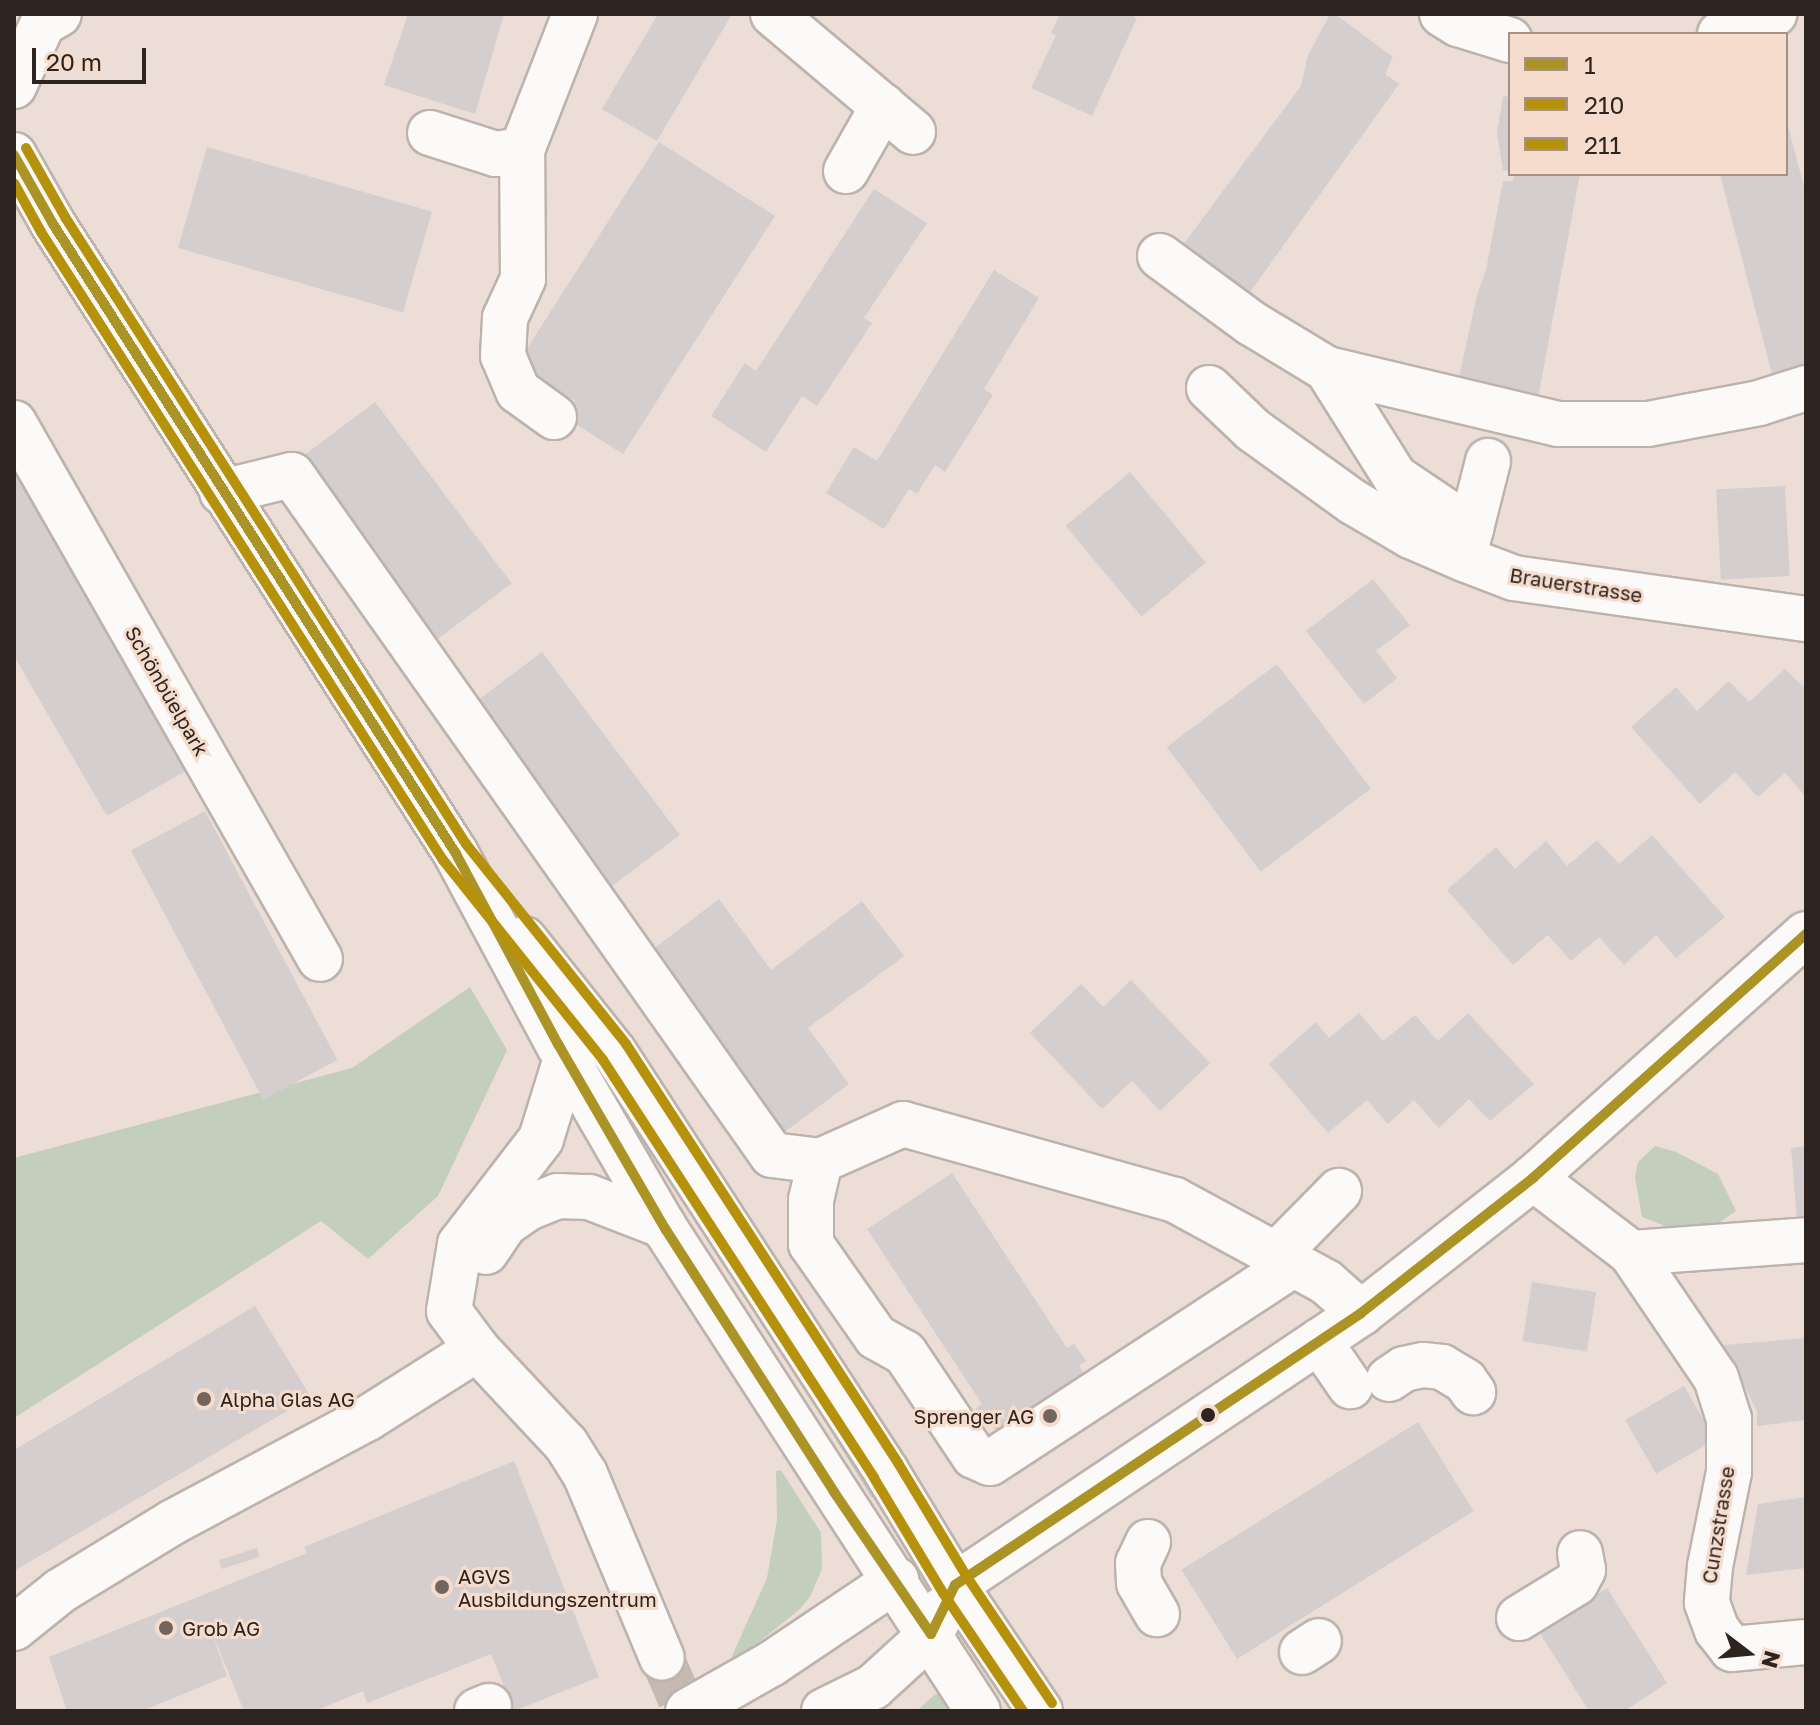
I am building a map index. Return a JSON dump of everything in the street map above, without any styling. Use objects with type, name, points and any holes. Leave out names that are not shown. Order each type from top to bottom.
[{"type":"street","points":[[554,417],[518,391],[503,356],[505,318],[523,279],[522,150],[575,14]]},
{"type":"street","points":[[773,14],[898,119],[846,171]]},
{"type":"street","points":[[1442,14],[1458,24],[1508,39]]},
{"type":"street","points":[[1725,32],[1774,14]]},
{"type":"street","points":[[14,86],[47,17]]},
{"type":"street","points":[[430,133],[496,154],[522,150]]},
{"type":"street","points":[[14,155],[53,224],[222,492],[455,852],[566,1058],[664,1226],[978,1711]]},
{"type":"street","points":[[1160,256],[1251,323],[1327,369],[1558,424],[1648,424],[1759,403],[1806,388]]},
{"type":"street","points":[[1327,369],[1395,477],[1468,543],[1488,461]]},
{"type":"street","name":"Brauerstrasse","points":[[1209,388],[1253,430],[1353,502],[1411,536],[1468,543],[1514,578],[1806,619]]},
{"type":"street","name":"Schönbüelpark","points":[[14,423],[320,959]]},
{"type":"street","points":[[222,492],[292,475],[772,1155],[820,1161],[903,1124],[1175,1200],[1326,1282],[1361,1313]]},
{"type":"street","points":[[455,852],[614,1052],[886,1471],[955,1585],[1040,1711]]},
{"type":"street","points":[[824,1711],[873,1687],[931,1634],[955,1585],[1361,1313],[1533,1178],[1806,934]]},
{"type":"street","points":[[566,1058],[541,1139],[460,1244],[449,1311],[477,1349],[566,1444],[585,1474],[662,1658]]},
{"type":"street","points":[[820,1161],[811,1200],[811,1244],[876,1337],[905,1353],[974,1456],[990,1463],[1284,1260],[1339,1191]]},
{"type":"street","points":[[1533,1178],[1631,1253],[1806,1240]]},
{"type":"street","points":[[477,1349],[478,1284],[485,1254],[505,1224],[528,1208],[557,1196],[589,1197],[664,1226]]},
{"type":"street","name":"Cunzstrasse","points":[[1631,1253],[1716,1378],[1729,1419],[1729,1472],[1710,1566],[1707,1603],[1717,1630],[1732,1649],[1806,1642]]},
{"type":"street","points":[[1319,1341],[1370,1383],[1413,1367],[1442,1367],[1465,1381],[1473,1392]]},
{"type":"street","points":[[14,1628],[60,1591],[173,1522],[368,1418],[477,1349]]},
{"type":"street","points":[[1148,1542],[1138,1563],[1139,1583],[1157,1614]]},
{"type":"street","points":[[1519,1618],[1576,1583],[1583,1570],[1580,1553]]},
{"type":"street","points":[[688,1711],[771,1664],[896,1580],[955,1585]]},
{"type":"green space","points":[[470,987],[507,1050],[438,1196],[368,1259],[321,1221],[14,1418],[14,1158],[352,1068]]},
{"type":"green space","points":[[1655,1146],[1676,1152],[1718,1174],[1736,1211],[1704,1233],[1665,1226],[1642,1217],[1635,1177],[1638,1162]]},
{"type":"green space","points":[[731,1268],[879,1498],[877,1500],[871,1497]]},
{"type":"green space","points":[[781,1470],[821,1533],[822,1569],[810,1597],[800,1609],[733,1663],[732,1656],[767,1578],[777,1520],[776,1471]]},
{"type":"green space","points":[[940,1693],[959,1711],[917,1711],[934,1695]]},
{"type":"building","points":[[408,14],[504,14],[475,114],[384,85]]},
{"type":"building","points":[[658,14],[732,14],[657,141],[602,109]]},
{"type":"building","points":[[1060,14],[1128,14],[1137,18],[1092,116],[1031,88],[1056,35],[1051,33]]},
{"type":"building","points":[[1330,14],[1335,14],[1393,57],[1385,74],[1399,84],[1243,302],[1177,253],[1301,86],[1308,55]]},
{"type":"building","points":[[1503,96],[1508,97],[1508,171],[1503,170],[1497,133]]},
{"type":"building","points":[[1788,126],[1806,194],[1806,369],[1773,378],[1721,176],[1788,176]]},
{"type":"building","points":[[659,142],[775,216],[623,454],[565,417],[575,401],[517,364]]},
{"type":"building","points":[[207,147],[432,211],[403,312],[178,248]]},
{"type":"building","points":[[1514,176],[1580,176],[1538,398],[1458,382],[1477,295],[1486,270],[1503,181],[1512,182]]},
{"type":"building","points":[[874,189],[927,223],[864,318],[872,323],[817,406],[802,396],[766,452],[711,416],[745,363],[756,371]]},
{"type":"building","points":[[994,270],[1039,298],[984,389],[993,395],[945,472],[935,465],[917,494],[909,489],[884,529],[826,493],[854,447],[877,461]]},
{"type":"building","points":[[375,402],[512,583],[438,639],[302,457]]},
{"type":"building","points":[[14,468],[189,769],[107,816],[14,656]]},
{"type":"building","points":[[1130,472],[1206,562],[1142,616],[1066,526]]},
{"type":"building","points":[[1785,486],[1790,576],[1721,579],[1716,490]]},
{"type":"building","points":[[1373,579],[1410,625],[1376,651],[1397,678],[1364,704],[1306,631]]},
{"type":"building","points":[[542,652],[680,835],[607,890],[469,707]]},
{"type":"building","points":[[1277,664],[1371,789],[1261,872],[1167,747]]},
{"type":"building","points":[[1785,669],[1806,689],[1806,797],[1785,773],[1758,797],[1735,772],[1700,804],[1631,727],[1676,687],[1697,711],[1729,681],[1749,702]]},
{"type":"building","points":[[205,811],[337,1060],[263,1099],[131,850]]},
{"type":"building","points":[[1652,835],[1725,917],[1676,958],[1656,935],[1624,965],[1599,937],[1571,961],[1548,935],[1513,965],[1447,890],[1496,847],[1515,869],[1546,841],[1567,866],[1597,840],[1619,864]]},
{"type":"building","points":[[719,899],[771,970],[862,901],[904,956],[808,1028],[849,1084],[782,1134],[648,953]]},
{"type":"building","points":[[1131,980],[1210,1063],[1160,1111],[1132,1081],[1102,1109],[1030,1033],[1081,984],[1103,1007]]},
{"type":"building","points":[[1359,1013],[1383,1041],[1415,1015],[1438,1041],[1468,1013],[1534,1084],[1490,1121],[1469,1099],[1439,1128],[1414,1100],[1388,1124],[1367,1100],[1328,1133],[1269,1064],[1316,1022],[1329,1038]]},
{"type":"building","points":[[1806,1146],[1806,1218],[1797,1219],[1791,1148]]},
{"type":"building","points":[[952,1173],[1067,1348],[1074,1344],[1086,1361],[1079,1366],[1090,1383],[1003,1441],[992,1424],[987,1427],[975,1409],[982,1404],[867,1229]]},
{"type":"building","points":[[1532,1282],[1596,1292],[1587,1351],[1523,1341]]},
{"type":"building","points":[[255,1306],[311,1397],[14,1571],[14,1450]]},
{"type":"building","points":[[1806,1338],[1806,1420],[1757,1426],[1757,1411],[1724,1345]]},
{"type":"building","points":[[1684,1386],[1715,1440],[1656,1474],[1625,1420]]},
{"type":"building","points":[[1418,1422],[1474,1511],[1237,1659],[1181,1570]]},
{"type":"building","points":[[514,1461],[599,1677],[514,1711],[491,1654],[367,1703],[363,1691],[315,1711],[244,1711],[212,1632],[227,1676],[142,1711],[67,1711],[49,1657],[307,1553],[304,1547]]},
{"type":"building","points":[[1806,1497],[1806,1568],[1746,1575],[1758,1504]]},
{"type":"building","points":[[257,1548],[260,1557],[222,1569],[219,1560]]},
{"type":"building","points":[[1607,1588],[1667,1683],[1624,1711],[1589,1711],[1539,1632]]},
{"type":"tunnel","points":[[662,1658],[685,1711]]},
{"type":"transit line","name":"211","points":[[26,148],[65,217],[466,844],[626,1044],[898,1463],[967,1577],[1052,1703]]},
{"type":"transit line","name":"1","points":[[14,155],[53,224],[455,852],[558,1044],[666,1230],[834,1492],[931,1634]]},
{"type":"transit line","name":"210","points":[[14,183],[41,232],[443,860],[603,1060],[874,1478],[943,1593],[1023,1711]]},
{"type":"transit line","name":"1","points":[[931,1634],[955,1585],[1361,1313],[1533,1178],[1806,934]]},
{"type":"place","name":"Alpha Glas AG","points":[[204,1399]]},
{"type":"place","name":"Sprenger AG","points":[[1050,1416]]},
{"type":"place","name":"AGVS Ausbildungszentrum","points":[[442,1587]]},
{"type":"place","name":"Grob AG","points":[[166,1628]]}]
